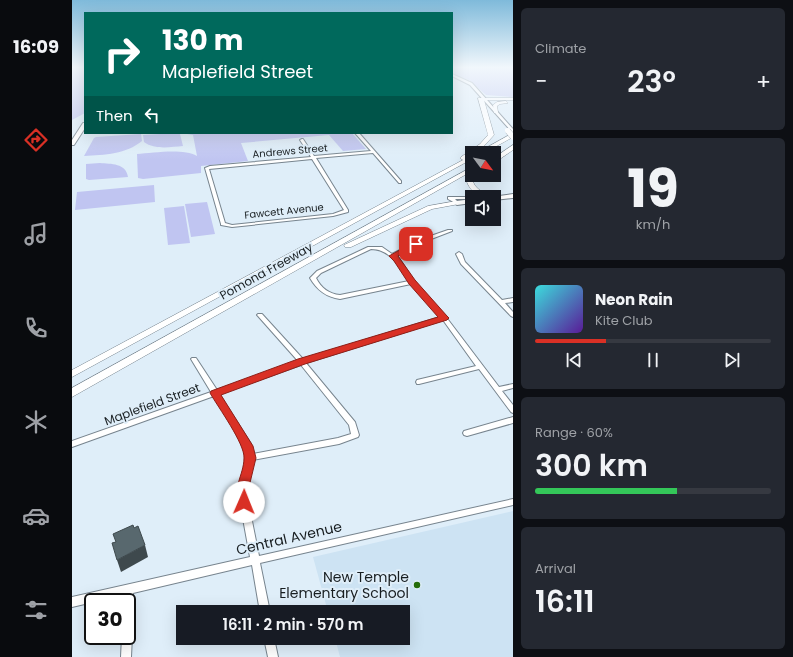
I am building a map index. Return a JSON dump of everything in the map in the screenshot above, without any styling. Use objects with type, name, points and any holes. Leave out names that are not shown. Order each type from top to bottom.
[{"type":"highway","points":[[409,191],[486,142],[491,135],[491,129],[482,107],[481,99]]},
{"type":"highway","points":[[494,99],[513,100]]},
{"type":"highway","points":[[496,112],[496,104],[513,100]]},
{"type":"highway","points":[[491,146],[511,134]]},
{"type":"highway","points":[[501,153],[513,147]]},
{"type":"highway","points":[[501,156],[513,147]]},
{"type":"highway","name":"Pomona Freeway","points":[[72,374],[465,161]]},
{"type":"highway","name":"Pomona Freeway","points":[[72,393],[465,174]]},
{"type":"highway","points":[[325,252],[353,243],[430,207],[457,203]]},
{"type":"main road","points":[[482,99],[496,112],[511,134]]},
{"type":"main road","points":[[482,99],[511,134]]},
{"type":"main road","points":[[72,144],[84,126]]},
{"type":"main road","points":[[501,197],[513,196]]},
{"type":"main road","points":[[457,203],[465,201]]},
{"type":"street","points":[[358,134],[400,182]]},
{"type":"street","points":[[302,140],[312,157]]},
{"type":"street","name":"Andrews Street","points":[[225,226],[223,224],[207,168],[374,152]]},
{"type":"street","name":"Fawcett Avenue","points":[[225,226],[328,216],[344,213],[346,210],[312,157]]},
{"type":"street","points":[[392,256],[424,240],[450,231]]},
{"type":"street","points":[[412,282],[340,297],[329,295],[324,291],[314,280],[314,276],[326,268],[370,248],[382,249],[397,260],[412,282],[444,318],[480,367],[499,389],[513,410]]},
{"type":"street","points":[[459,254],[463,263],[513,315]]},
{"type":"street","points":[[501,302],[513,300]]},
{"type":"street","points":[[250,458],[339,441],[355,435],[352,424],[302,362],[260,315]]},
{"type":"street","name":"Maplefield Street","points":[[72,444],[302,362],[444,318]]},
{"type":"street","points":[[194,359],[248,446],[250,458],[242,491],[264,605]]},
{"type":"street","points":[[419,382],[480,367]]},
{"type":"street","points":[[499,389],[513,386]]},
{"type":"street","points":[[467,432],[513,420]]},
{"type":"street","name":"Central Avenue","points":[[72,602],[513,502]]},
{"type":"street","points":[[126,657],[127,645]]},
{"type":"street","points":[[270,645],[273,657]]},
{"type":"shaded area","points":[[72,99],[84,99],[84,114],[72,120]]},
{"type":"shaded area","points":[[141,134],[142,141],[129,149],[107,154],[84,156],[96,137]]},
{"type":"shaded area","points":[[180,134],[183,146],[158,147],[148,145],[144,142],[143,135]]},
{"type":"shaded area","points":[[187,134],[353,134],[366,149],[343,151],[329,135],[241,143],[248,161],[201,166],[201,173],[143,179],[138,178],[137,154],[184,152],[197,156],[193,135]]},
{"type":"shaded area","points":[[86,164],[113,164],[121,167],[127,172],[128,177],[86,179]]},
{"type":"shaded area","points":[[154,185],[155,202],[75,210],[77,192]]},
{"type":"shaded area","points":[[207,202],[215,234],[191,237],[185,204]]},
{"type":"shaded area","points":[[184,206],[190,243],[168,245],[164,208]]},
{"type":"shaded area","name":"New Temple Elementary School","points":[[513,511],[513,657],[340,657],[337,645],[410,645],[410,605],[326,605],[313,557]]},
{"type":"building","points":[[133,525],[134,528],[138,526],[145,545],[117,560],[112,543],[116,542],[113,534]]},
{"type":"place","name":"New Temple Elementary School","points":[[417,585]]},
{"type":"route","points":[[244,502],[242,491],[250,458],[248,446],[237,426],[215,393],[302,362],[444,318],[412,282],[397,260],[392,256],[416,244]]}]
